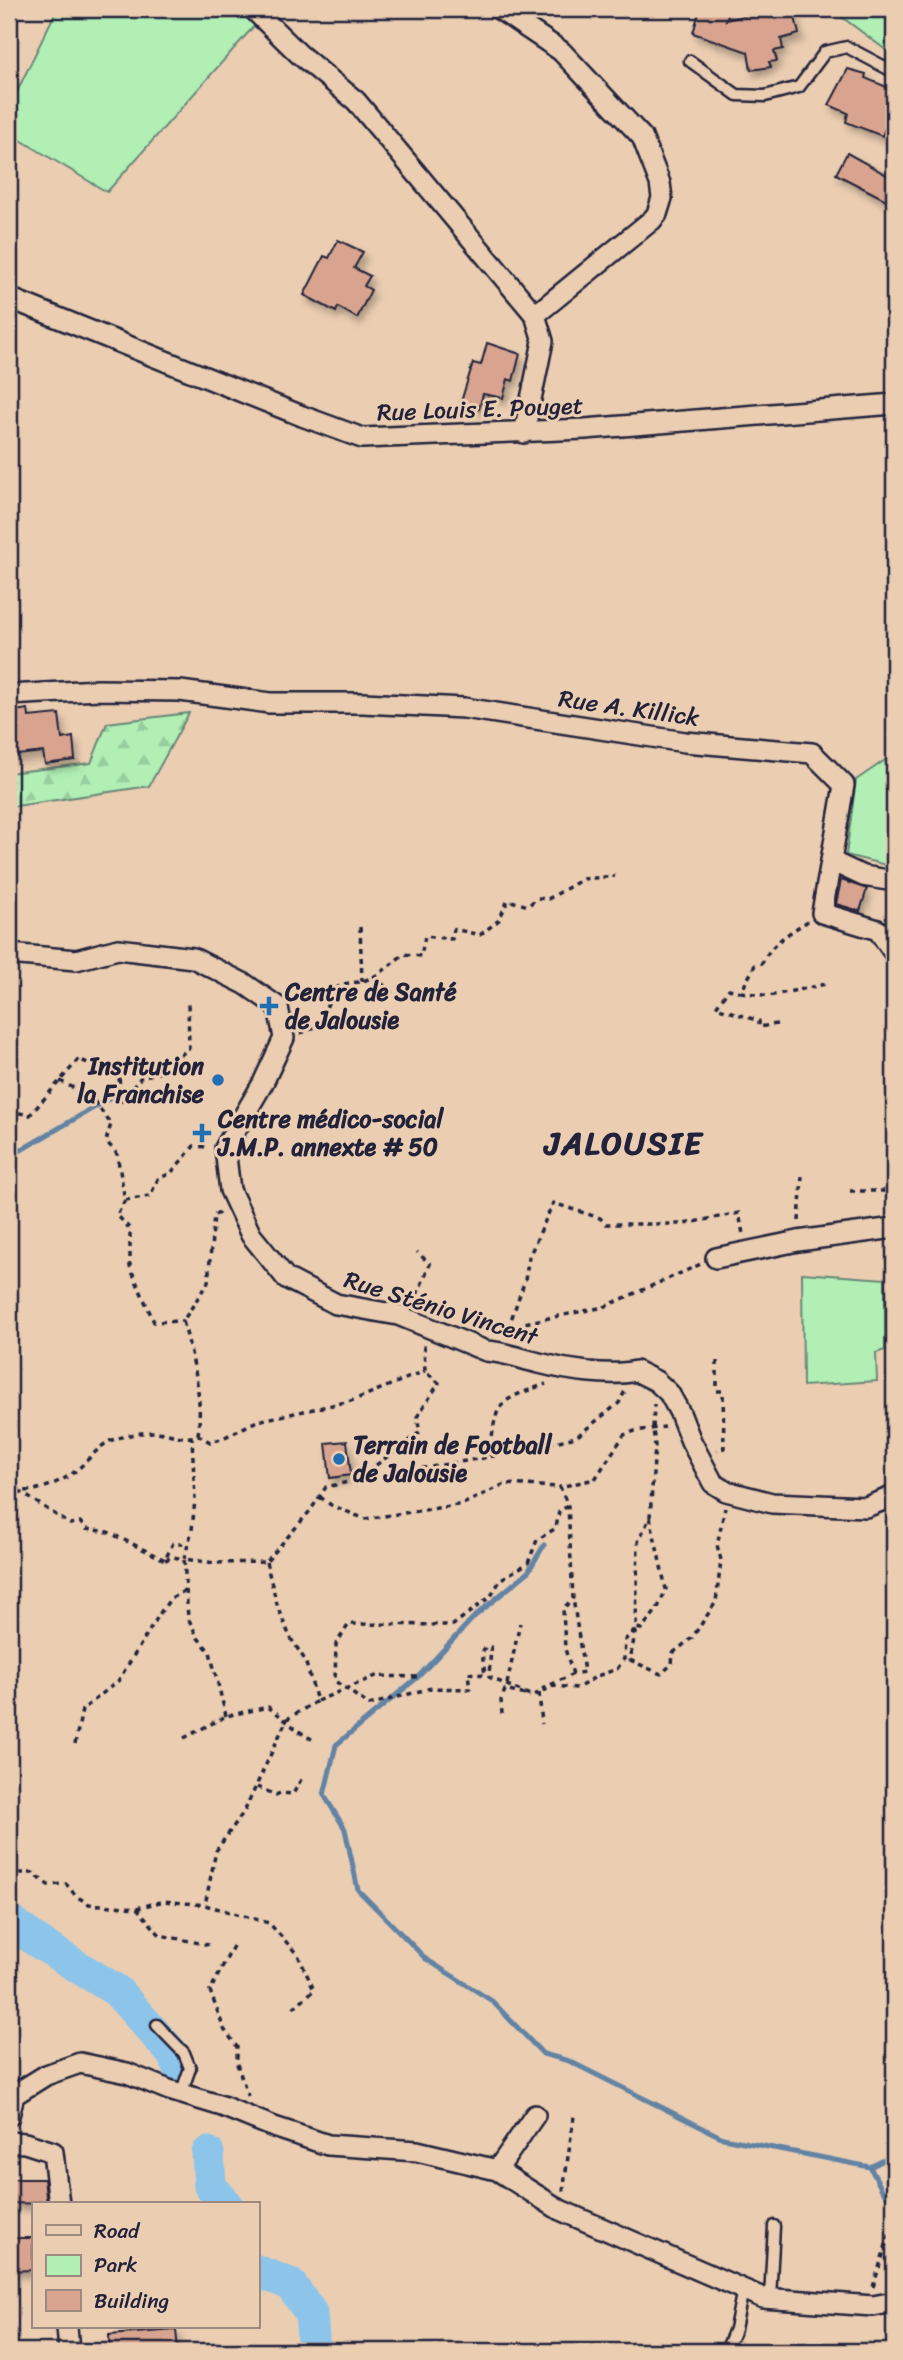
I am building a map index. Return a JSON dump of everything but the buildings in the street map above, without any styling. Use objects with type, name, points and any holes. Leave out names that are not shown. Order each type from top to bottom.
[{"type":"street","points":[[253,9],[299,54],[356,101],[535,315],[543,341],[524,433]]},
{"type":"street","points":[[499,9],[561,51],[642,137],[660,183],[662,198],[652,220],[535,315]]},
{"type":"street","name":"Rue Louis E. Pouget","points":[[9,298],[362,438],[524,433],[894,404]]},
{"type":"street","name":"Rue A. Killick","points":[[9,695],[98,690],[180,691],[270,703],[464,708],[685,742],[812,753],[844,785],[822,913]]},
{"type":"street","points":[[831,861],[863,876],[894,881]]},
{"type":"street","points":[[822,913],[878,930],[894,953]]},
{"type":"street","points":[[9,954],[76,960],[118,949],[193,958],[246,984],[278,1007],[285,1038],[264,1083],[225,1148]]},
{"type":"street","name":"Rue Sténio Vincent","points":[[225,1148],[230,1190],[251,1235],[286,1278],[336,1304],[398,1315],[486,1351],[500,1352],[540,1364],[621,1374],[636,1371],[656,1381],[669,1393],[713,1483],[728,1492]]},
{"type":"street","points":[[716,1258],[798,1241],[894,1228]]},
{"type":"street","points":[[728,1492],[772,1503],[866,1507],[894,1496]]},
{"type":"street","points":[[9,2116],[14,2095],[46,2075],[80,2063],[127,2073],[328,2145],[417,2151],[497,2170],[561,2210],[763,2298],[867,2305],[894,2302]]},
{"type":"street","points":[[497,2170],[535,2115]]},
{"type":"street","points":[[9,2142],[25,2143],[53,2152],[59,2202]]},
{"type":"street","points":[[67,2328],[69,2351]]},
{"type":"lane","points":[[690,61],[737,95],[765,96],[799,87],[825,52],[847,47],[894,72]]},
{"type":"lane","points":[[157,2025],[184,2053],[190,2068],[181,2094]]},
{"type":"lane","points":[[770,2298],[774,2226]]},
{"type":"lane","points":[[726,2351],[735,2329],[743,2289]]},
{"type":"path","points":[[285,1038],[314,1030],[326,1014],[334,990],[341,985],[386,972],[393,962],[404,954],[421,956],[425,936],[452,939],[454,929],[481,935],[499,920],[508,900],[528,906],[537,898],[548,899],[583,879],[615,876]]},
{"type":"path","points":[[741,992],[755,965],[762,963],[768,951],[787,934],[822,913]]},
{"type":"path","points":[[359,927],[362,981]]},
{"type":"path","points":[[374,976],[394,995]]},
{"type":"path","points":[[777,1024],[759,1027],[759,1021],[716,1007],[729,989],[769,996],[826,984]]},
{"type":"path","points":[[9,1111],[30,1115],[79,1059],[119,1078],[122,1101],[141,1077],[161,1072],[189,1048],[188,1002]]},
{"type":"path","points":[[60,1081],[92,1097],[111,1124],[106,1141],[117,1154],[125,1200],[117,1214],[130,1229],[130,1267],[154,1322],[183,1321]]},
{"type":"path","points":[[125,1200],[150,1196],[158,1179],[171,1173],[194,1146],[225,1148]]},
{"type":"path","points":[[798,1241],[802,1176]]},
{"type":"path","points":[[850,1191],[894,1191]]},
{"type":"path","points":[[500,1352],[524,1280],[529,1256],[553,1203],[600,1218],[606,1224],[684,1224],[739,1213],[746,1251]]},
{"type":"path","points":[[198,1435],[201,1412],[199,1387],[183,1321],[208,1282],[214,1215],[238,1207]]},
{"type":"path","points":[[10,1484],[70,1524],[80,1521],[86,1529],[107,1532],[165,1560],[173,1557],[215,1563],[266,1562],[326,1487],[353,1481],[419,1432],[417,1417],[439,1383],[425,1371],[415,1322],[430,1264],[416,1252]]},
{"type":"path","points":[[500,1352],[524,1323],[604,1307],[716,1258]]},
{"type":"path","points":[[698,1455],[724,1448],[723,1391],[718,1391],[717,1361]]},
{"type":"path","points":[[198,1435],[210,1442],[257,1421],[351,1401],[425,1371]]},
{"type":"path","points":[[363,1475],[395,1477],[413,1470],[489,1457],[576,1437],[619,1403],[636,1371]]},
{"type":"path","points":[[636,1628],[641,1629],[657,1610],[666,1589],[650,1517],[656,1381]]},
{"type":"path","points":[[489,1457],[494,1418],[500,1405],[516,1394],[550,1382]]},
{"type":"path","points":[[320,1497],[331,1505],[365,1519],[463,1504],[505,1484],[560,1487],[595,1479],[624,1435],[635,1431],[685,1425]]},
{"type":"path","points":[[10,1484],[19,1490],[33,1491],[68,1476],[109,1441],[153,1431],[192,1438],[198,1435]]},
{"type":"path","points":[[192,1438],[195,1499],[192,1530],[184,1559],[188,1618],[198,1638],[210,1652],[226,1716]]},
{"type":"path","points":[[9,1492],[10,1484]]},
{"type":"path","points":[[560,1487],[568,1506],[573,1598],[584,1672],[573,1674],[528,1697],[489,1677],[491,1647],[482,1653],[485,1675],[468,1673],[470,1689],[431,1688],[369,1705],[335,1681],[336,1644],[349,1624],[453,1625],[491,1596],[501,1579],[528,1563],[537,1540],[556,1528],[559,1510],[568,1506]]},
{"type":"path","points":[[650,1517],[638,1542],[636,1628],[630,1660],[661,1674],[673,1664],[673,1653],[692,1637],[716,1602],[721,1560],[717,1545],[728,1492]]},
{"type":"path","points":[[165,1560],[173,1543],[188,1545]]},
{"type":"path","points":[[266,1562],[278,1608],[290,1637],[305,1660],[317,1701]]},
{"type":"path","points":[[75,1744],[82,1710],[118,1681],[162,1610],[171,1598],[186,1590]]},
{"type":"path","points":[[573,1598],[562,1609],[565,1649],[573,1674]]},
{"type":"path","points":[[502,1714],[501,1700],[520,1623]]},
{"type":"path","points":[[539,1692],[554,1686],[578,1688],[597,1676],[617,1669],[624,1658],[625,1640],[636,1628]]},
{"type":"path","points":[[205,1905],[216,1851],[245,1810],[287,1719],[317,1701],[376,1676],[418,1677]]},
{"type":"path","points":[[539,1692],[542,1724]]},
{"type":"path","points":[[184,1738],[226,1716],[268,1707],[287,1719],[299,1733],[316,1741]]},
{"type":"path","points":[[257,1787],[276,1795],[293,1794],[303,1776]]},
{"type":"path","points":[[9,1873],[33,1873],[48,1885],[66,1884],[75,1896],[89,1904],[137,1908],[164,1901],[205,1905],[269,1923],[298,1955],[314,1990],[292,2009]]},
{"type":"path","points":[[137,1908],[160,1935],[209,1945]]},
{"type":"path","points":[[233,1946],[210,1991],[224,2029],[237,2047],[237,2064],[250,2099]]},
{"type":"path","points":[[561,2210],[574,2116]]},
{"type":"path","points":[[867,2305],[892,2226]]},
{"type":"green space","points":[[57,9],[269,9],[107,192],[9,133],[9,108]]},
{"type":"green space","points":[[831,9],[894,9],[894,56]]},
{"type":"green space","points":[[189,713],[149,786],[9,807],[9,773],[91,763],[107,723]]},
{"type":"green space","points":[[894,754],[894,867],[846,855],[856,780]]},
{"type":"green space","points":[[802,1273],[885,1279],[885,1350],[876,1353],[877,1381],[803,1386]]},
{"type":"waterway","points":[[9,1157],[121,1092]]},
{"type":"waterway","points":[[544,1545],[528,1572],[475,1616],[418,1677],[336,1745],[324,1795],[345,1829],[358,1890],[426,1959],[492,2001],[543,2054],[569,2061],[723,2138],[870,2167]]},
{"type":"waterway","points":[[9,1920],[38,1942],[117,1991],[173,2054],[178,2066]]},
{"type":"waterway","points":[[208,2153],[210,2186],[224,2202]]},
{"type":"waterway","points":[[894,2155],[870,2167],[882,2190],[894,2204]]},
{"type":"waterway","points":[[259,2272],[290,2284],[311,2313],[314,2351]]},
{"type":"place","name":"Centre de Santé de Jalousie","points":[[269,1006]]},
{"type":"place","name":"Institution la Franchise","points":[[218,1080]]},
{"type":"place","name":"Centre médico-social J.M.P. annexte # 50","points":[[202,1133]]},
{"type":"place","name":"Terrain de Football de Jalousie","points":[[339,1459]]},
{"type":"district","name":"JALOUSIE","points":[[624,1143]]}]
